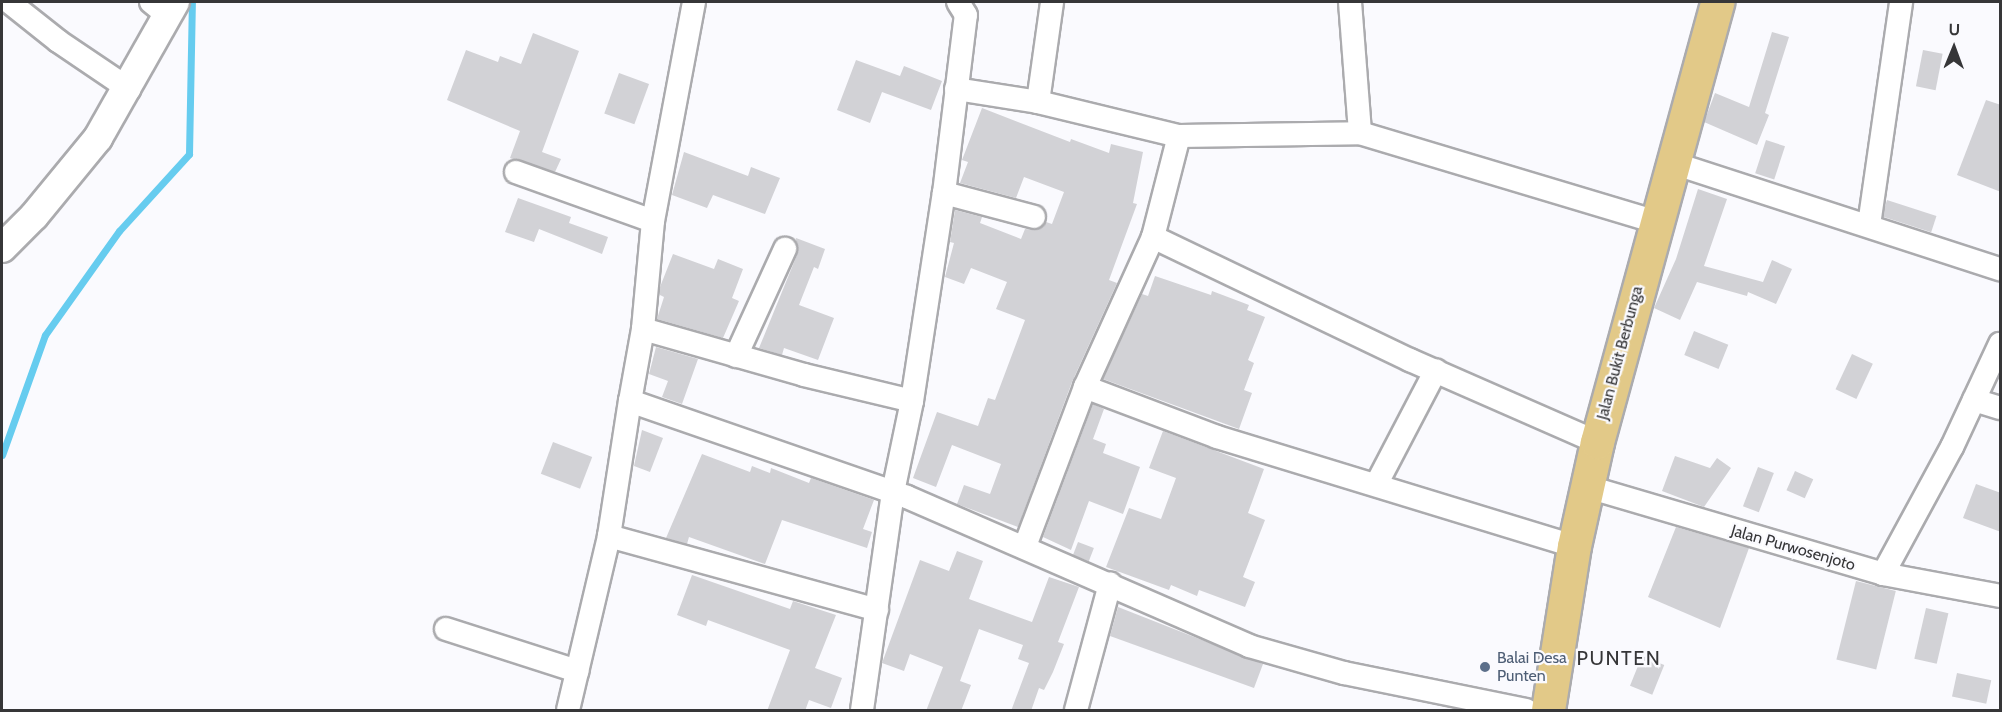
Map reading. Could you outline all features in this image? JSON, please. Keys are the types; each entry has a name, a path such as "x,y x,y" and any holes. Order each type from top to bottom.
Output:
{"main road":[{"name":"Jalan Bukit Berbunga","path":"1548,711 1574,546 1597,442 1654,221 1673,163 1717,2"}],"street":[{"path":"9,2 58,41 129,89"},
{"path":"862,711 893,492 912,400 944,193 966,15 958,2"},
{"path":"1038,102 1052,2"},
{"path":"1350,2 1359,133"},
{"path":"1869,225 1901,2"},
{"path":"568,711 609,536 643,329 653,221 690,3"},
{"path":"2,248 60,186 98,138 129,89 164,6"},
{"path":"956,89 1038,102 1179,135 1359,133 1654,221"},
{"path":"1025,546 1085,387 1153,237 1179,135"},
{"path":"1673,163 2001,269"},
{"path":"516,172 653,221"},
{"path":"944,193 1034,217"},
{"path":"1153,237 1436,370 1597,442"},
{"path":"735,356 785,249"},
{"path":"643,329 735,356 912,400"},
{"path":"1883,574 2001,344"},
{"path":"1377,483 1436,370"},
{"path":"1085,387 1217,437 1377,483 1574,546"},
{"path":"1974,400 2001,408"},
{"path":"630,401 893,492 1025,546 1249,646 1344,673 1526,711"},
{"name":"Jalan Purwosenjoto","path":"1588,487 1883,574 2001,596"},
{"path":"609,536 877,610"},
{"path":"1076,711 1110,584"},
{"path":"446,629 577,672"}],"building":[{"path":"1772,32 1789,37 1765,113 1769,115 1757,145 1704,122 1715,93 1749,107"},
{"path":"533,33 579,51 542,152 561,159 555,172 510,158 520,131 447,100 466,50 498,62 500,56 521,64"},
{"path":"1923,50 1943,54 1936,90 1916,86"},
{"path":"856,60 900,76 904,66 942,81 931,110 882,92 870,123 837,110"},
{"path":"619,73 649,84 634,124 604,113"},
{"path":"1986,100 2001,105 2001,192 1957,175"},
{"path":"982,108 1070,142 1071,139 1109,153 1111,144 1143,152 1133,203 1137,204 1109,280 1117,283 1072,382 1018,527 957,504 964,485 990,494 1001,464 952,445 936,487 913,478 937,412 978,426 988,398 995,400 1025,320 996,309 1007,282 971,268 964,284 945,277 954,243 950,242 955,210 982,217 980,223 1021,239 1025,229 1037,230 1046,222 1052,224 1064,192 1024,177 1016,198 960,183 968,162 962,160"},
{"path":"1766,140 1785,146 1774,179 1755,173"},
{"path":"684,152 748,176 751,167 780,178 765,214 713,195 707,208 672,195"},
{"path":"1698,189 1727,199 1704,266 1763,282 1772,260 1792,269 1776,304 1748,292 1747,296 1697,282 1680,320 1654,308 1676,259"},
{"path":"518,198 571,217 569,223 608,237 602,254 539,229 534,242 505,232"},
{"path":"1887,200 1936,216 1931,232 1882,216"},
{"path":"796,238 825,249 818,269 814,267 799,305 834,318 818,360 784,348 782,355 759,348 797,255"},
{"path":"673,254 714,269 718,259 743,269 732,298 739,301 723,338 657,319 664,297 660,295 660,287"},
{"path":"1155,276 1211,295 1212,291 1249,305 1247,310 1265,317 1248,360 1254,363 1244,390 1252,393 1239,429 1103,379 1142,294 1148,296"},
{"path":"1694,331 1728,345 1719,369 1684,355"},
{"path":"656,347 698,359 682,404 662,397 668,381 649,374"},
{"path":"1852,354 1873,364 1856,399 1836,389"},
{"path":"1093,404 1104,409 1093,439 1106,444 1103,453 1140,467 1123,514 1089,501 1071,550 1043,537"},
{"path":"642,430 663,438 650,472 634,466"},
{"path":"1163,431 1264,469 1248,513 1265,520 1243,577 1255,582 1245,607 1199,590 1197,596 1171,585 1169,590 1106,567 1129,508 1161,519 1176,478 1149,468"},
{"path":"553,442 592,457 580,489 541,474"},
{"path":"702,454 750,472 752,466 770,473 771,468 809,483 811,478 874,500 863,529 872,532 867,548 782,520 765,564 689,537 687,544 666,538"},
{"path":"1675,456 1710,468 1717,458 1731,468 1704,507 1662,491"},
{"path":"1758,467 1774,473 1759,512 1743,506"},
{"path":"1795,471 1813,479 1805,498 1786,490"},
{"path":"1976,484 2001,493 2001,532 1963,518"},
{"path":"1676,527 1749,548 1720,628 1648,597"},
{"path":"1078,542 1094,548 1089,561 1073,555"},
{"path":"957,551 983,561 969,599 1032,622 1049,577 1079,587 1058,642 1064,644 1044,690 1039,688 1031,711 1011,711 1029,663 1018,659 1023,645 979,629 960,681 971,685 961,711 926,711 943,667 910,654 904,671 882,663 920,560 949,571"},
{"path":"692,575 790,609 793,601 836,615 815,668 842,678 831,708 809,700 805,711 767,711 790,650 708,620 706,626 677,615"},
{"path":"1856,581 1896,591 1876,670 1836,660"},
{"path":"1118,607 1263,664 1254,688 1110,636"},
{"path":"1926,608 1948,613 1937,664 1914,659"},
{"path":"1642,656 1664,665 1652,695 1630,686"},
{"path":"1957,673 1991,680 1986,704 1952,696"}],"waterway":[{"path":"2,455 45,335 119,231 189,154 192,2"}],"place":[{"name":"Balai Desa Punten","path":"1485,667"}],"district":[{"name":"PUNTEN","path":"1619,658"}]}
